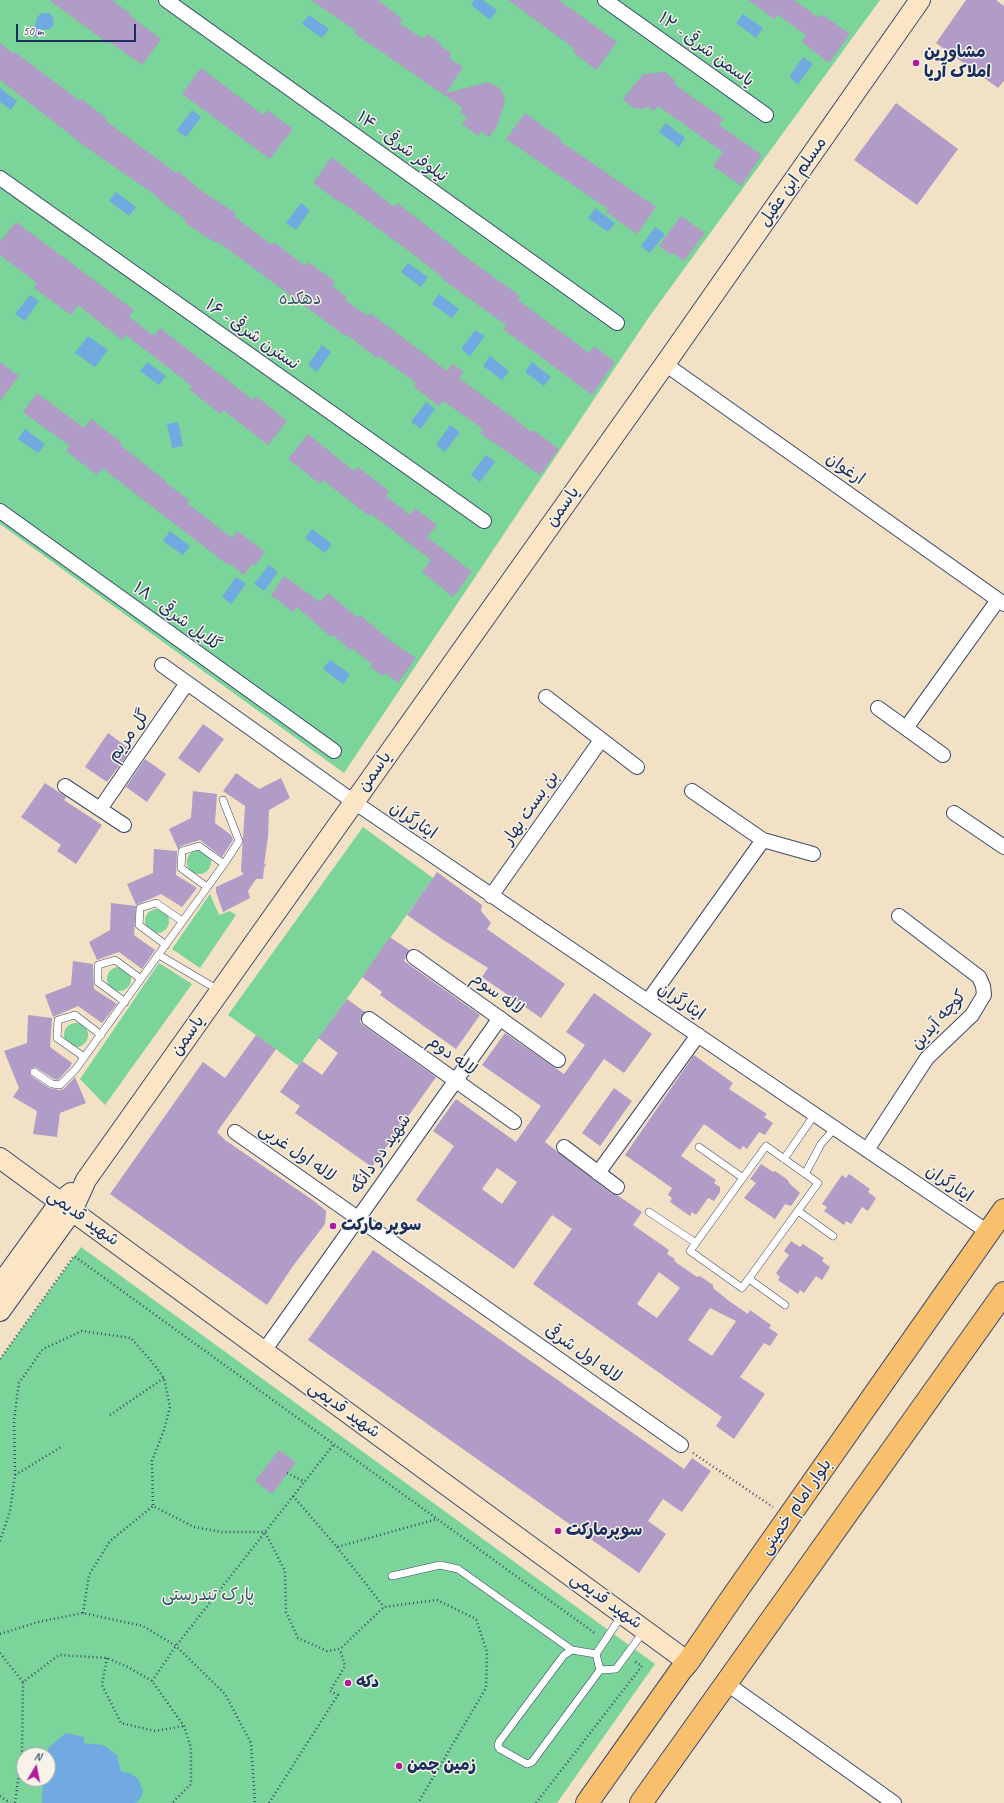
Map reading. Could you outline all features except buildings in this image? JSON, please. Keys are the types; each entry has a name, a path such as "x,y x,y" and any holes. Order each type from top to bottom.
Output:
{"main road":[{"name":"بلوار امام خمینی","path":"587,1803 688,1662 1004,1210"},
{"path":"641,1803 1004,1293"}],"street":[{"name":"نیلوفر شرقی - ۱۴","path":"166,0 617,323"},
{"name":"یاسمن شرقی - ۱۲","path":"605,0 766,115"},
{"name":"مسلم ابن عقیل","path":"665,364 920,0"},
{"name":"نسترن شرقی - ۱۶","path":"0,178 484,521"},
{"name":"ارغوان","path":"665,364 1001,602"},
{"name":"یاسمن","path":"0,1284 86,1180 665,364"},
{"name":"گلایل شرقی - ۱۸","path":"0,511 334,752"},
{"path":"906,728 1001,602"},
{"name":"ایثارگران","path":"162,665 354,802 988,1232"},
{"name":"گل مریم","path":"100,809 187,683"},
{"path":"546,697 637,767"},
{"path":"878,708 943,755"},
{"name":"بن بست بهار","path":"492,896 601,740"},
{"path":"65,786 124,825"},
{"path":"692,791 763,840 813,854"},
{"path":"954,813 1004,847"},
{"path":"648,1001 763,840"},
{"name":"کوچه آیدین","path":"867,1150 927,1058 972,1015 984,995 983,986 979,977 899,916"},
{"name":"لاله سوم","path":"414,957 558,1060"},
{"name":"شهید دو دانگه","path":"264,1351 500,1018"},
{"name":"لاله دوم","path":"369,1019 514,1122"},
{"path":"598,1173 698,1035"},
{"name":"لاله اول غربی","path":"235,1132 358,1218"},
{"path":"564,1147 617,1187"},
{"name":"شهید قدیمی","path":"0,1158 688,1662"},
{"name":"یاسمن","path":"0,1311 66,1206"},
{"name":"لاله اول شرقی","path":"358,1218 681,1445"},
{"path":"726,1683 894,1803"}],"lane":[{"path":"34,1072 52,1084 60,1085 75,1070 224,864 238,841 223,800"},
{"path":"207,887 181,868 182,851 199,846 224,864"},
{"path":"166,945 139,925 140,908 156,903 182,921"},
{"path":"159,955 220,991"},
{"path":"125,1002 98,982 98,965 115,960 141,979"},
{"path":"84,1057 57,1038 58,1020 75,1015 101,1035"},
{"path":"784,1158 815,1114"},
{"path":"805,1174 821,1144 835,1128"},
{"path":"766,1146 805,1174 818,1183 742,1288 690,1251 766,1146"},
{"path":"699,1147 743,1178"},
{"path":"798,1211 833,1236"},
{"path":"649,1212 696,1243"},
{"path":"749,1279 785,1305"},
{"path":"392,1576 440,1565 458,1569 572,1650 596,1654"},
{"path":"596,1654 623,1614"},
{"path":"572,1650 564,1655 499,1742 498,1746 500,1749 530,1764 600,1670 616,1669 645,1630"},
{"path":"596,1654 600,1670"}],"path":[{"path":"0,1359 74,1256 606,1641"},
{"path":"0,1541 10,1511 15,1475 14,1420 19,1383 44,1349 82,1331 131,1338 164,1378 170,1407 164,1430 152,1461 153,1506"},
{"path":"110,1415 164,1378"},
{"path":"152,1681 176,1646 334,1444"},
{"path":"681,1445 788,1518"},
{"path":"15,1475 61,1447"},
{"path":"287,1473 305,1482"},
{"path":"293,1496 337,1547 384,1607"},
{"path":"153,1506 194,1527 222,1532 265,1532"},
{"path":"82,1613 89,1575 110,1541 153,1506"},
{"path":"337,1547 437,1519"},
{"path":"265,1532 285,1570 286,1612 298,1638 328,1650 340,1649 384,1607 437,1600 476,1619 487,1652 486,1688 418,1803"},
{"path":"0,1634 38,1622 82,1613 143,1626 176,1646 225,1694 251,1743 255,1803"},
{"path":"269,1803 338,1695 330,1691 345,1666 340,1649"},
{"path":"0,1653 23,1682 22,1751 15,1803"},
{"path":"23,1682 59,1655 107,1658 128,1667 152,1681 184,1726 191,1748 191,1784 172,1803"},
{"path":"536,1803 642,1666 627,1656"},
{"path":"107,1658 102,1686 121,1723 155,1731 184,1726"},
{"path":"0,1796 10,1803"}],"green space":[{"name":"دهکده","path":"0,0 880,0 649,317 344,773 0,524"},
{"path":"363,827 433,878 299,1066 228,1015"},
{"path":"199,850 208,853 211,862 208,871 199,874 190,871 187,862 190,853"},
{"path":"210,894 219,915 230,911 236,915 200,968 172,949"},
{"path":"157,909 162,910 168,916 168,926 162,932 157,933 152,932 146,926 145,921 146,916 152,910"},
{"path":"159,963 192,984 105,1105 80,1079"},
{"path":"119,967 128,970 131,979 128,988 119,991 110,988 107,979 110,970"},
{"path":"76,1023 81,1024 87,1030 87,1040 81,1046 76,1047 71,1046 65,1040 64,1035 65,1030 71,1024"},
{"name":"پارک تندرستی","path":"81,1247 655,1664 557,1803 0,1803 0,1359"}],"water":[{"path":"474,0 483,0 497,10 490,20 471,5"},
{"path":"42,13 49,13 53,17 54,25 49,29 41,30 41,35 37,38 33,35 32,31 38,16"},
{"path":"743,14 763,28 756,38 736,23"},
{"path":"309,15 329,29 322,38 302,24"},
{"path":"803,57 813,64 798,84 789,77"},
{"path":"0,88 17,101 11,110 0,102"},
{"path":"192,110 201,117 186,137 177,130"},
{"path":"666,123 685,138 679,147 659,132"},
{"path":"116,192 136,207 129,216 109,201"},
{"path":"301,203 310,210 296,230 286,223"},
{"path":"595,208 615,223 608,232 588,218"},
{"path":"655,227 665,234 650,253 641,246"},
{"path":"408,263 428,277 421,287 401,272"},
{"path":"439,294 459,309 452,318 432,304"},
{"path":"30,295 39,301 25,321 15,314"},
{"path":"475,330 485,336 470,356 461,349"},
{"path":"88,336 108,350 95,367 75,353"},
{"path":"322,345 331,352 317,372 308,365"},
{"path":"490,356 509,371 502,380 483,366"},
{"path":"147,362 166,376 159,385 140,371"},
{"path":"532,362 551,377 544,386 525,372"},
{"path":"426,402 435,409 421,429 411,422"},
{"path":"178,422 183,446 172,448 167,424"},
{"path":"450,425 460,432 445,452 436,445"},
{"path":"25,429 45,444 38,453 18,439"},
{"path":"486,455 495,462 480,482 471,475"},
{"path":"312,529 332,544 325,553 305,538"},
{"path":"170,531 190,546 183,555 163,541"},
{"path":"269,565 278,572 264,591 254,584"},
{"path":"236,577 246,584 231,604 222,597"},
{"path":"330,660 350,674 343,684 323,669"},
{"path":"66,1733 84,1737 84,1743 103,1745 117,1755 121,1772 130,1773 138,1779 143,1791 141,1798 135,1803 42,1803 43,1787 56,1787 56,1747 49,1747"}],"place":[{"name":"مشاورین املاک آریا","path":"916,63"},
{"name":"سوپر مارکت","path":"333,1226"},
{"name":"سوپرمارکت","path":"558,1531"},
{"name":"دکه","path":"348,1683"},
{"name":"زمین چمن","path":"399,1766"}]}
